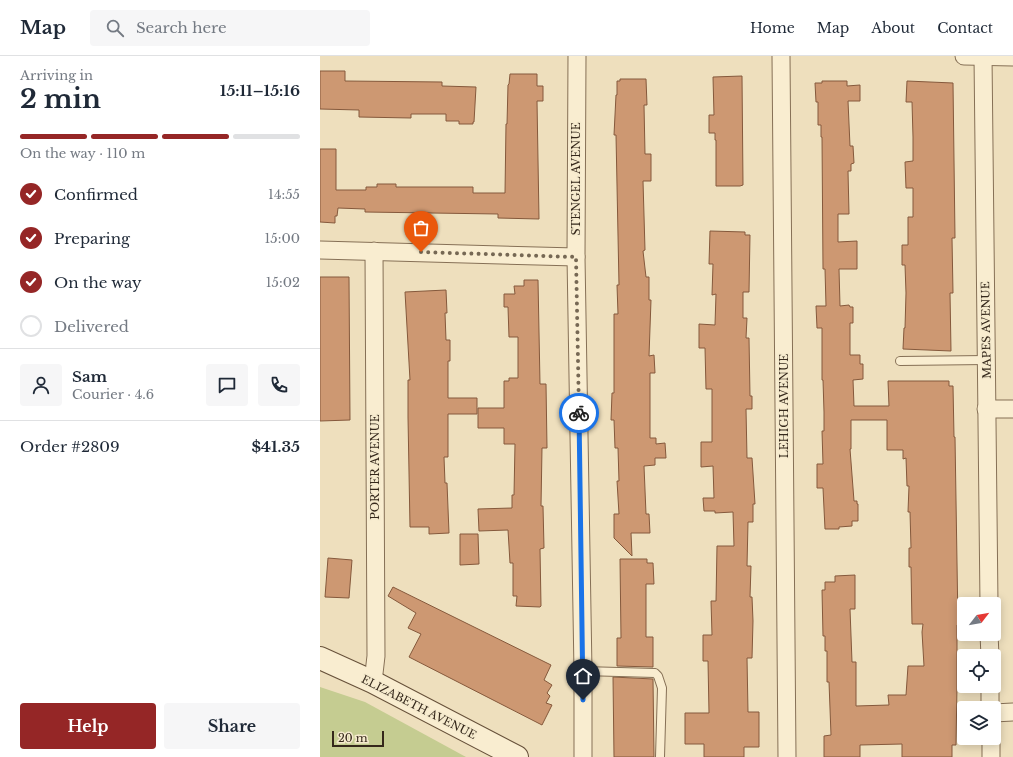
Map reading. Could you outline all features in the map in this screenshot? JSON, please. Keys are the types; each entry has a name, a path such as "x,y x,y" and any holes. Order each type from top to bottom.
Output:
{"main road":[{"name":"ELIZABETH AVENUE","path":"320,658 373,682 517,757"}],"street":[{"name":"STENGEL AVENUE","path":"577,56 576,257 583,671 583,757"},
{"name":"LEHIGH AVENUE","path":"781,56 787,757"},
{"path":"964,56 1013,57"},
{"name":"MAPES AVENUE","path":"983,56 989,597"},
{"path":"320,250 576,257"},
{"name":"PORTER AVENUE","path":"373,682 376,656 374,251"},
{"path":"986,409 1013,409"},
{"path":"1001,713 1013,712"},
{"path":"991,745 991,757"}],"lane":[{"path":"900,361 986,360"},
{"path":"583,671 655,673 658,676 662,688 660,757"}],"green space":[{"path":"320,687 365,702 466,757 320,757"}],"building":[{"path":"320,71 345,71 345,81 442,82 442,86 476,87 474,122 473,124 459,124 459,121 446,121 446,114 411,114 411,118 359,117 359,110 320,109"},
{"path":"510,74 537,74 537,86 543,86 543,101 537,101 539,219 498,218 498,214 365,212 365,209 338,208 337,216 335,216 335,223 320,222 320,149 336,149 336,190 366,190 366,187 377,187 377,184 396,184 396,187 473,187 473,193 505,193 506,124"},
{"path":"742,76 743,185 716,186 716,140 715,133 709,133 709,115 714,115 713,77"},
{"path":"620,79 646,79 647,105 644,105 645,154 651,154 651,181 643,181 645,250 643,251 646,277 649,277 649,300 651,300 649,356 654,355 655,373 650,373 650,438 656,438 656,444 665,443 666,458 655,458 655,465 644,466 646,514 649,514 650,533 631,533 632,556 614,538 614,514 619,514 617,481 619,481 618,448 615,448 614,420 611,420 612,393 614,393 614,314 618,314 617,285 619,285 616,135 614,135 617,81 620,81"},
{"path":"822,81 847,81 847,86 860,85 860,101 848,101 850,146 853,146 854,163 851,164 851,171 848,171 849,214 838,214 838,242 857,241 857,269 839,269 840,306 849,305 850,307 853,307 853,323 850,323 850,355 860,355 860,364 863,364 863,379 853,380 854,406 889,406 888,381 949,381 949,386 953,386 958,597 956,745 952,745 952,757 902,757 902,744 860,745 860,757 824,757 824,736 831,735 829,682 827,682 827,651 825,651 825,636 823,636 822,590 825,590 825,582 835,582 835,576 855,575 855,609 850,609 852,662 856,662 856,706 889,705 888,695 906,695 908,666 924,666 923,624 912,624 911,567 909,567 909,548 911,548 910,512 908,512 909,486 907,486 906,458 903,459 903,450 887,450 887,420 851,420 850,449 854,501 857,501 858,504 858,521 852,521 852,526 839,527 839,529 825,529 823,488 817,488 817,464 823,464 822,431 824,431 824,412 822,380 822,328 817,328 816,306 826,306 825,269 823,269 822,137 821,125 818,125 818,102 816,102 815,83 822,83"},
{"path":"907,81 953,83 955,238 952,238 953,293 950,293 951,351 903,349 906,293 905,265 902,265 902,245 908,245 908,217 913,217 913,188 906,188 905,162 913,161 912,102 906,102"},
{"path":"710,231 745,232 745,235 750,235 749,292 743,292 743,318 747,318 746,338 749,338 750,396 752,396 752,409 746,409 747,458 752,458 755,504 753,504 753,522 748,522 747,566 751,566 750,597 752,597 753,621 752,658 747,658 748,712 759,712 759,747 744,747 744,757 704,757 704,744 685,744 685,713 709,713 708,661 703,661 703,635 712,635 711,601 716,601 717,546 734,546 733,512 715,513 715,511 704,511 703,498 714,498 713,466 701,467 701,442 712,442 712,389 706,389 705,348 699,348 699,324 715,325 716,294 712,295 713,264 709,264"},
{"path":"320,277 349,277 350,420 320,421"},
{"path":"524,280 538,280 540,384 546,384 547,448 542,448 541,506 543,506 544,548 540,549 540,607 516,606 517,596 513,596 513,563 510,563 508,530 479,531 478,509 512,508 512,495 514,495 515,444 504,444 504,428 478,428 478,408 504,408 504,381 509,381 509,378 518,378 518,337 509,337 508,307 504,307 504,294 515,294 514,286 524,286"},
{"path":"446,290 446,340 450,340 450,361 448,361 448,398 477,398 477,414 448,414 448,457 444,457 445,483 447,483 449,533 429,534 429,527 410,527 408,380 410,380 405,292"},
{"path":"460,534 478,534 479,564 460,565"},
{"path":"328,558 352,560 349,598 325,597"},
{"path":"620,559 647,559 647,563 653,563 654,584 646,584 646,637 653,637 653,667 617,666 617,638 621,638"},
{"path":"393,587 551,665 544,680 552,685 547,693 550,696 546,703 552,705 542,725 409,657 421,634 408,628 416,613 388,596"},
{"path":"613,677 653,679 654,757 614,757"}],"way so far":[{"path":"421,252 576,257 579,413"}],"route":[{"path":"579,413 583,700"}]}
